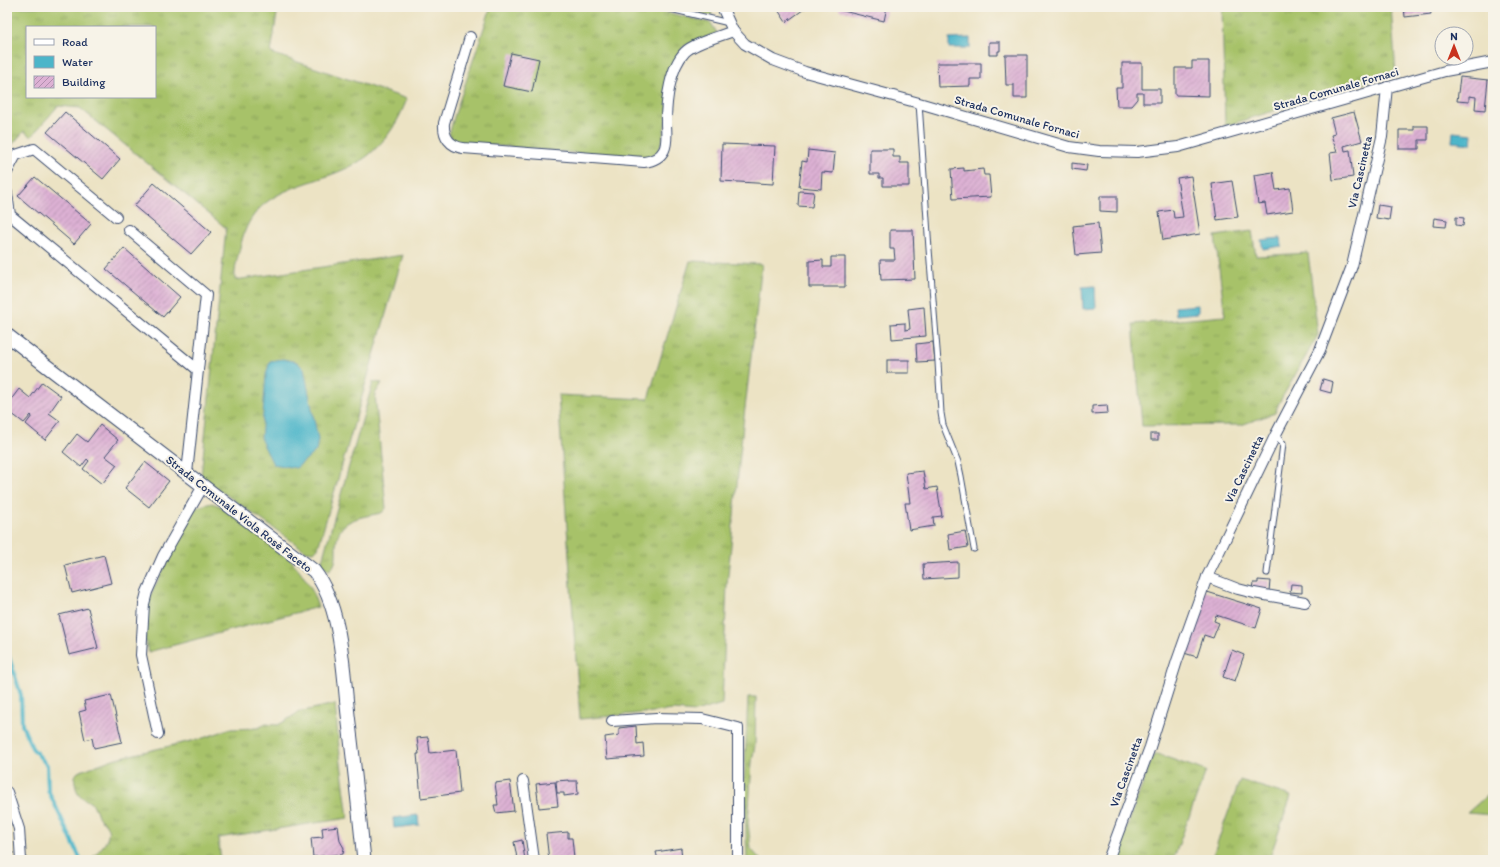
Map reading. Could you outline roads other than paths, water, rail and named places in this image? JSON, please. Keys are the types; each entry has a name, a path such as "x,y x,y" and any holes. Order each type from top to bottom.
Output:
{"street":[{"name":"Strada Comunale Fornaci","path":"722,7 731,27 746,44 773,60 805,72 919,103 1068,147 1099,151 1137,152 1178,147 1446,71 1493,62"},
{"path":"470,37 444,123 444,134 449,142 463,148 644,162 656,159 664,151 669,91 679,59 685,52 693,47 731,27"},
{"name":"Via Cascinetta","path":"1108,860 1150,746 1177,660 1207,578 1276,434 1320,350 1352,266 1382,136 1387,87"},
{"path":"7,172 16,155 34,149 116,217"},
{"path":"7,193 10,215 198,370"},
{"path":"129,230 206,295 187,473"},
{"name":"Strada Comunale Viola Rosè Faceto","path":"7,334 314,571 322,582 328,596 338,633 364,860"},
{"path":"158,734 141,654 144,604 147,592 163,556 203,486"},
{"path":"1207,578 1254,593 1305,602"},
{"path":"612,721 656,718 702,719 738,728 738,860"},
{"path":"523,781 534,860"},
{"path":"7,792 19,829 22,860"}],"lane":[{"path":"662,7 731,27"},
{"path":"919,103 941,413 943,425 962,476 974,549"},
{"path":"1267,573 1283,444 1276,434"}],"water":[{"path":"970,38 970,48 949,48 949,39"},
{"path":"1453,132 1472,134 1471,144 1452,142"},
{"path":"1281,238 1282,246 1263,249 1261,240"},
{"path":"1095,286 1096,308 1083,309 1082,287"},
{"path":"1198,305 1198,313 1176,315 1175,307"},
{"path":"283,359 297,362 304,369 318,439 316,451 296,468 273,464 261,440 266,375 270,361"},
{"path":"418,815 419,825 394,828 393,818"}],"waterway":[{"path":"7,651 21,695 22,725 32,748 47,765 48,790 80,858 79,860"}]}
